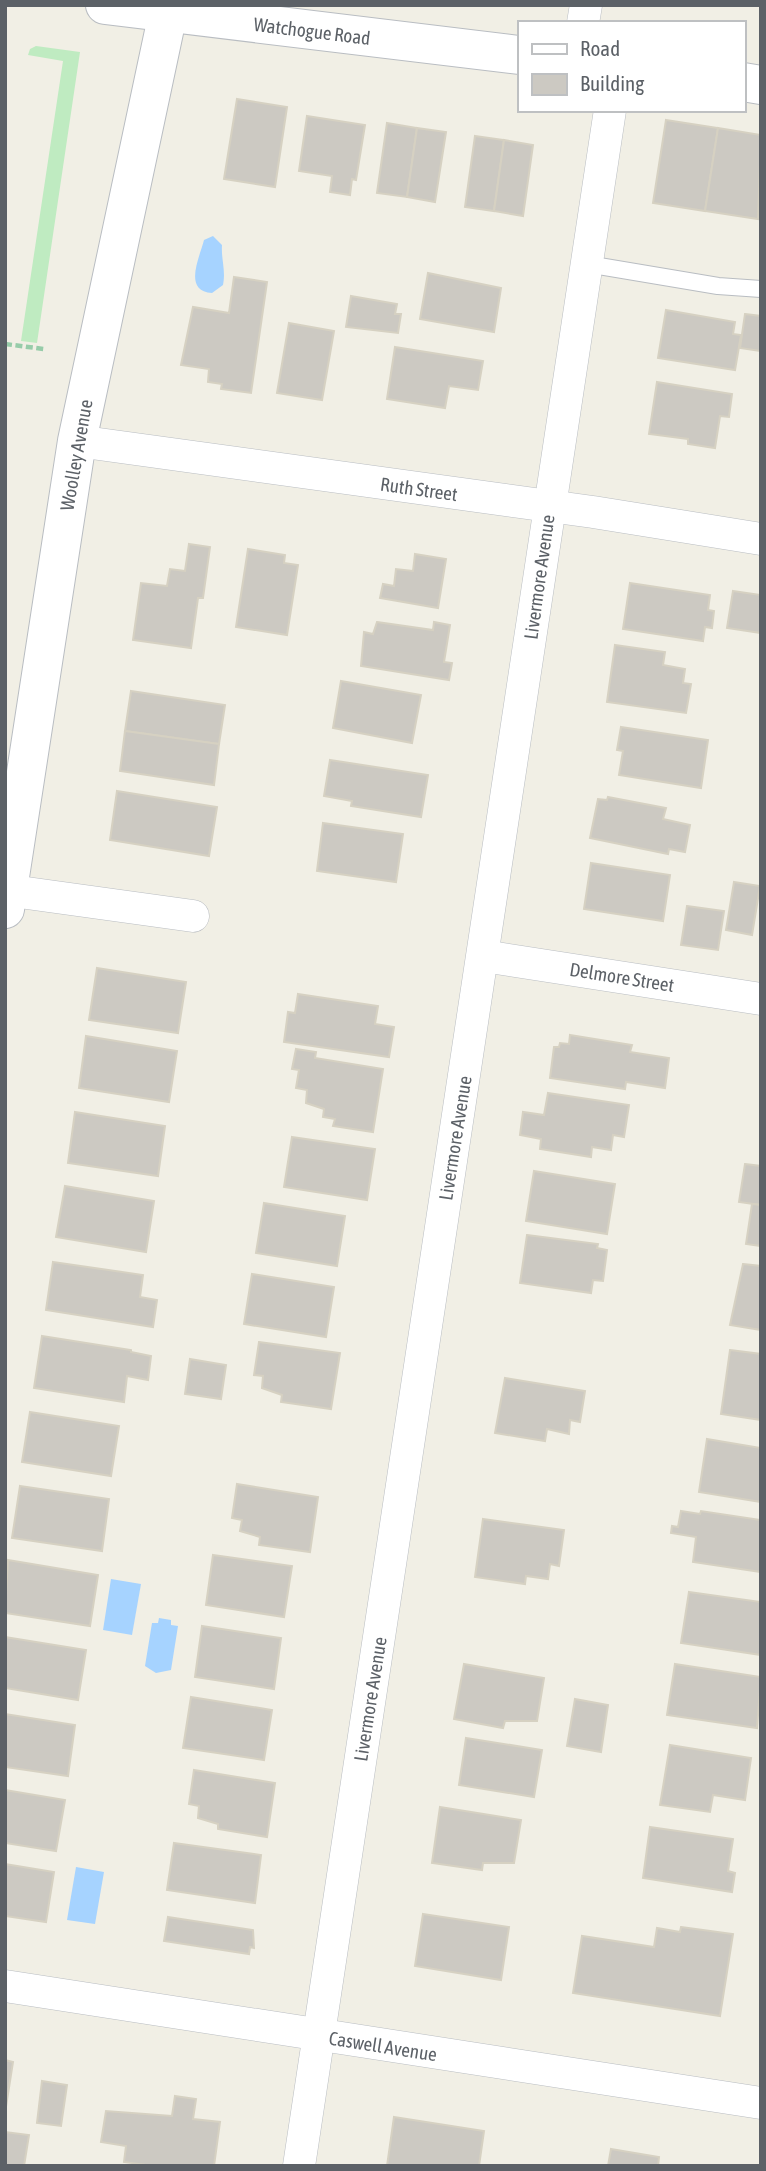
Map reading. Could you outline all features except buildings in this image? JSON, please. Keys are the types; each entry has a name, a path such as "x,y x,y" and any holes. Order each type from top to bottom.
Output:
{"street":[{"name":"Watchogue Road","path":"105,5 168,9 518,55"},
{"name":"Woolley Avenue","path":"6,896 77,441 168,9"},
{"name":"Livermore Avenue","path":"299,2166 610,112"},
{"name":"Ruth Street","path":"77,441 761,539"},
{"path":"6,896 193,916"},
{"name":"Delmore Street","path":"483,956 761,999"},
{"name":"Caswell Avenue","path":"5,1986 761,2103"}],"lane":[{"path":"587,264 718,286 761,289"}],"path":[{"path":"5,344 44,349"}],"green space":[{"path":"36,46 80,52 37,343 21,341 63,61 28,55 30,49"}],"water":[{"path":"213,236 222,245 224,275 223,285 212,293 198,287 195,273 204,240"},
{"path":"111,1579 141,1584 132,1635 103,1630"},
{"path":"159,1618 171,1620 171,1625 178,1626 171,1670 156,1673 145,1666 152,1623 158,1623"},
{"path":"76,1867 104,1872 95,1924 67,1920"}]}
